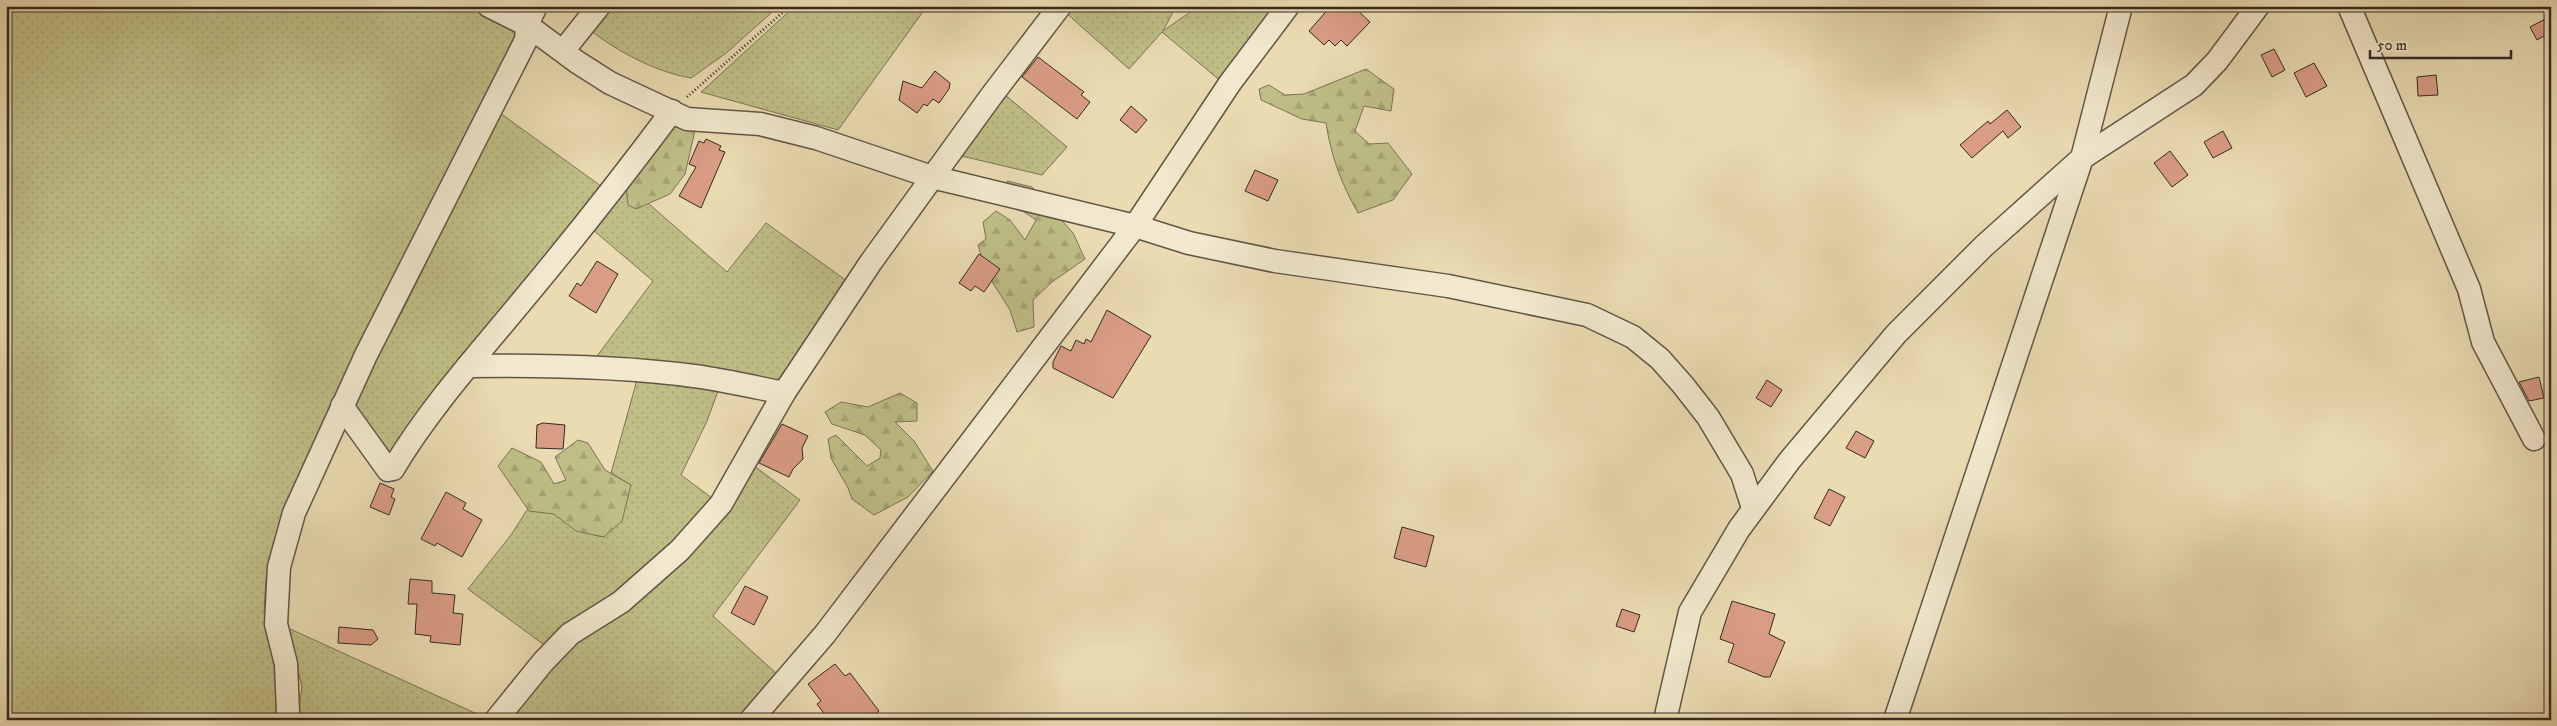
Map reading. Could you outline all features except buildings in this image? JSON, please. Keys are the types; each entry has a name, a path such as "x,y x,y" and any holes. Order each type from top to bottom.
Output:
{"street":[{"path":"489,6 532,15 563,52 610,83 687,119 760,124 806,136 932,176 1135,226 1189,243 1275,262 1448,286 1587,315 1633,337 1660,359 1683,385 1708,417 1742,474 1753,508"},
{"path":"563,52 599,6"},
{"path":"496,720 543,662 570,634 621,602 680,550 721,504 784,393 871,262 912,208 932,176 1060,6"},
{"path":"751,720 825,634 1135,226 1230,84 1288,6"},
{"path":"1895,720 2082,158 2121,6"},
{"path":"1665,720 1690,612 1716,564 1753,508 1790,460 1896,334 1984,246 2082,158 2194,85 2217,62 2258,6"},
{"path":"2348,6 2469,289 2484,342 2534,439"},
{"path":"286,720 288,712 286,664 276,624 279,567 294,513 366,355 526,40 532,15"},
{"path":"342,406 379,459 388,470 393,469 406,448 468,366 598,209 672,111"},
{"path":"468,366 568,366 628,370 694,376 784,393"}],"path":[{"path":"672,111 790,6"}],"green space":[{"path":"6,6 522,6 524,9 522,31 280,524 266,578 264,612 273,654 278,699 278,720 6,720"},
{"path":"610,6 779,6 725,54 691,78 664,71 638,60 590,30"},
{"path":"795,6 927,6 838,130 701,92"},
{"path":"1067,6 1176,6 1163,31 1199,6 1279,6 1223,83 1162,32 1129,69 1064,11"},
{"path":"1366,69 1394,89 1391,111 1364,106 1355,131 1369,144 1388,143 1412,174 1393,200 1358,213 1337,169 1326,123 1302,119 1261,100 1259,89 1269,85 1285,95 1304,94"},
{"path":"1003,93 1067,147 1042,175 953,154"},
{"path":"500,113 605,189 391,459 351,404 404,308"},
{"path":"677,117 696,126 685,174 670,194 636,209 628,205 626,184"},
{"path":"1007,181 1032,187 1073,233 1085,259 1052,282 1033,300 1034,327 1017,332 1010,310 986,272 978,245 986,239 983,222 996,211 1010,220 1025,240 1036,220 1015,206"},
{"path":"626,184 727,272 766,223 847,281 786,379 775,384 594,360 653,281 592,229"},
{"path":"637,380 718,391 707,421 681,475 712,498 683,533 649,568 547,647 468,589 511,535 534,499 594,535 604,537 631,485 611,473"},
{"path":"900,393 917,403 917,421 895,422 914,441 933,471 908,497 874,515 852,499 831,458 828,439 836,435 867,466 880,458 881,450 865,435 832,424 825,412 841,402 868,407"},
{"path":"578,440 588,443 605,470 631,485 622,521 604,537 576,531 554,514 529,511 498,466 512,448 541,462 554,484 566,480 555,457"},
{"path":"750,463 800,500 713,616 777,674 736,720 505,720 571,643 619,617 668,575"},
{"path":"288,628 475,713 486,720 297,720 302,687"}]}
